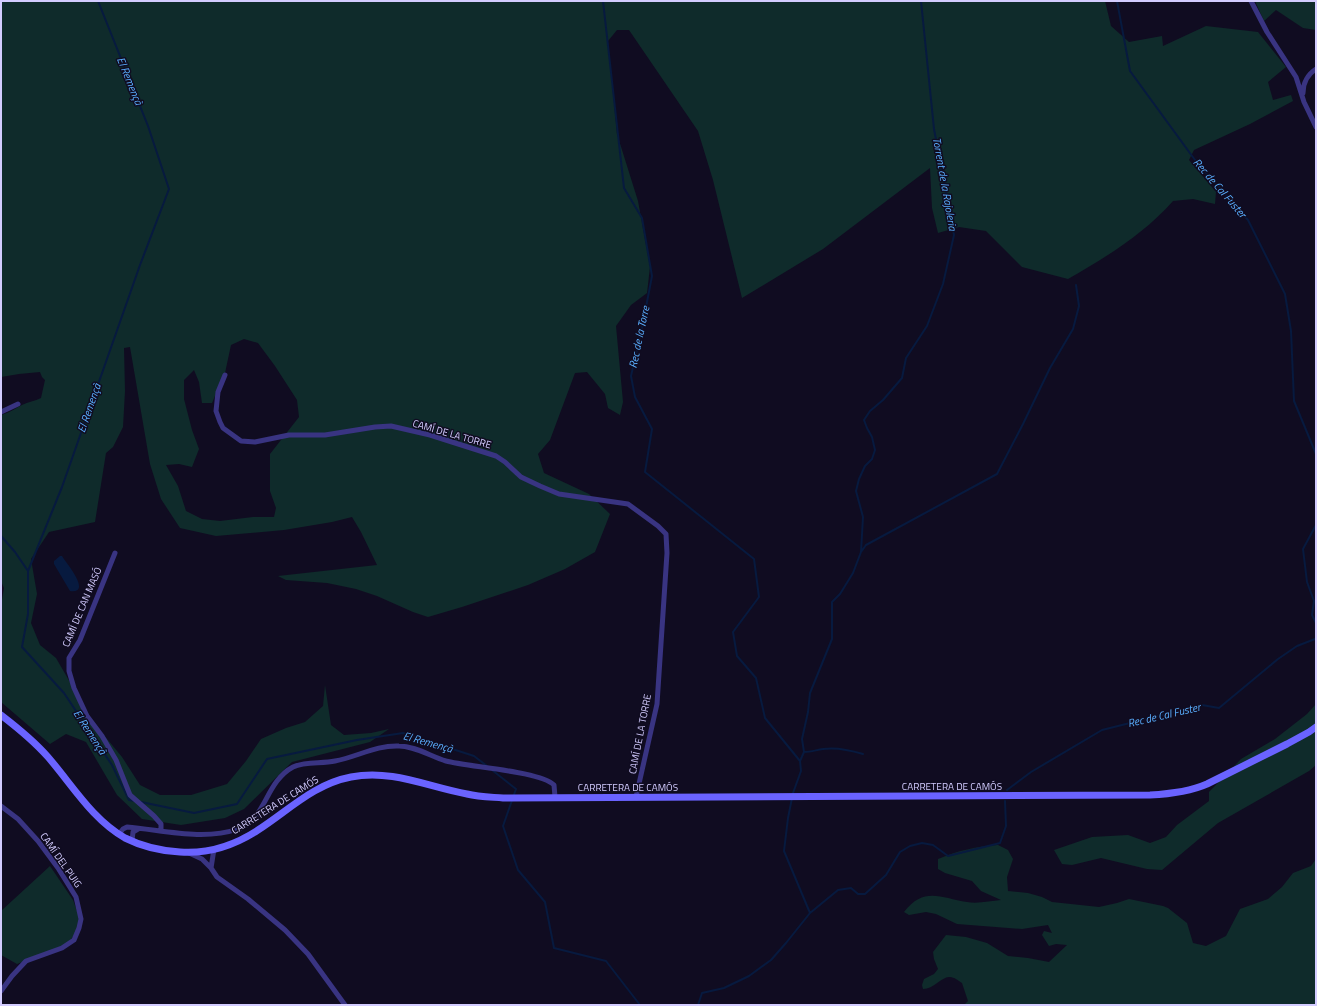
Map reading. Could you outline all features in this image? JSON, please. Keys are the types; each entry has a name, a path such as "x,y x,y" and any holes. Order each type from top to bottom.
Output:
{"street":[{"path":"1251,1 1266,32 1296,76 1316,127"},
{"path":"1302,94 1304,83 1312,71 1316,69"},
{"name":"CAMÍ DE LA TORRE","path":"225,375 218,392 216,411 223,428 242,441 255,442 289,436 325,435 391,426 430,435 496,456 521,477 559,494 628,504 658,526 666,534 667,553 657,704 636,797"},
{"path":"1,412 18,404"},
{"name":"CAMÍ DE CAN MASÓ","path":"115,554 80,640 70,658 69,671 74,688 87,716 102,736 116,760 130,794 154,816 160,824 161,831"},
{"name":"CARRETERA DE CAMÓS","path":"1,715 19,728 38,746 90,809 102,821 119,834 132,841 166,852 188,853 210,850 236,842 256,831 316,789 326,784 351,777 368,775 392,776 467,794 503,798 1150,795 1178,793 1196,789 1287,744 1316,727"},
{"path":"119,834 123,828 127,827 161,831 213,834 241,829 254,819 273,785 286,771 295,766 337,761 378,748 402,746 416,749 445,760 502,770 546,780 554,785 555,797"},
{"name":"CAMÍ DEL PUIG","path":"1,806 18,819 38,840 58,868 76,898 80,919 79,928 74,940 62,948 26,961 1,991"},
{"path":"132,841 133,832 139,828"},
{"path":"204,862 210,850"},
{"path":"210,850 211,868"},
{"path":"188,853 198,856 211,868 216,877 248,899 285,930 308,954 345,1005"}],"green space":[{"path":"1,1 1105,1 1111,26 1129,42 1162,36 1163,46 1206,26 1258,32 1286,67 1268,82 1273,100 1291,95 1293,101 1250,124 1194,150 1189,160 1216,192 1215,204 1193,199 1173,201 1137,235 1110,254 1068,279 1022,267 986,231 959,227 938,233 932,208 930,168 823,249 742,298 713,180 698,131 629,30 617,30 608,41 617,134 638,201 650,267 647,293 631,305 616,326 623,402 620,415 608,408 605,394 587,372 575,373 550,440 538,454 544,473 589,494 610,514 595,552 565,569 528,585 428,617 356,589 327,583 286,580 278,576 377,565 352,517 284,530 216,536 180,528 161,499 150,464 130,347 124,348 125,391 123,427 113,447 106,453 95,522 49,532 31,559 37,594 31,623 40,645 56,658 93,722 122,757 140,785 160,795 191,795 227,784 246,761 261,739 286,728 305,722 323,706 325,685 331,725 344,735 371,733 389,729 370,742 292,762 244,809 225,818 181,825 142,819 117,795 86,742 66,734 50,744 1,702 1,605 4,588 1,581 1,415 41,398 45,380 40,372 1,377","holes":["244,339 258,343 297,400 299,417 270,454 270,491 276,508 274,517 253,517 220,521 202,519 186,511 178,486 166,465 179,464 192,467 199,449 192,430 184,399 184,380 194,370 199,382 202,403 212,403 225,373 231,345"]},
{"path":"1255,1 1316,1 1316,30 1303,28 1276,10 1264,21"},
{"path":"1316,704 1316,765 1309,771 1218,823 1162,870 1147,869 1101,858 1072,865 1062,864 1054,850 1092,837 1128,835 1150,843 1166,837 1177,825 1209,801 1209,792 1241,759 1275,739 1307,714"},
{"path":"998,845 1008,850 1013,859 1007,877 1008,891 1028,893 1052,902 1099,907 1129,899 1163,906 1168,908 1187,923 1193,943 1206,946 1226,936 1240,909 1268,899 1282,887 1293,873 1311,866 1316,859 1316,1005 964,1005 968,1001 962,983 956,979 947,977 931,987 923,989 922,985 924,979 934,974 938,969 933,952 946,935 966,937 987,943 1008,956 1049,962 1067,945 1056,944 1049,946 1042,935 1044,931 1052,933 1048,925 1022,929 957,924 936,914 926,912 909,915 904,912 911,904 926,896 941,897 971,903 1001,900 981,891 972,881 945,873 938,869 938,859 967,849"},
{"path":"50,866 73,900 81,922 78,930 66,946 17,964 1,955 1,911"}],"water":[{"path":"62,556 79,583 79,588 76,591 70,591 54,564 54,561"}],"waterway":[{"name":"El Remençà","path":"98,1 148,126 169,189 140,265 62,487 28,571 28,614 22,647 64,693 112,765 129,800 135,801"},
{"name":"Rec de la Torre","path":"603,1 624,188 642,218 652,276 631,376 635,397 652,429 645,472 754,559 759,597 733,632 737,656 756,678 765,718 800,761"},
{"name":"Torrent de la Rajoleria","path":"810,913 784,851 793,793 801,771 800,761 804,752 802,739 808,712 810,693 832,639 832,602 840,594 853,573 861,552 863,517 856,491 859,479 865,466 872,459 875,450 872,437 864,420 870,411 883,400 902,378 906,358 927,326 943,284 954,235 934,129 921,1"},
{"name":"Rec de Cal Fuster","path":"1117,1 1130,71 1195,160 1248,220 1285,294 1291,331 1294,401 1316,454"},
{"path":"861,552 866,545 997,474 1050,368 1073,329 1079,306 1076,285"},
{"name":"Rec de Cal Fuster","path":"1316,525 1303,549 1307,582 1314,601 1312,615 1316,623"},
{"path":"1,536 15,552 28,571"},
{"name":"Rec de Cal Fuster","path":"1007,790 1031,772 1102,730 1202,705 1219,708 1278,659 1297,646 1316,638"},
{"name":"El Remençà","path":"141,802 194,813 237,804 267,759 357,740 403,733 474,756 487,766"},
{"path":"804,752 833,748 863,754"},
{"name":"El Remençà","path":"492,770 516,789 503,826 518,870 545,902 554,948 606,961 640,1005"},
{"name":"Rec de Cal Fuster","path":"698,1005 702,993 724,988 749,976 771,960 810,913 838,890 851,888 858,894 865,894 886,875 900,852 910,846 922,843 933,845 948,856 1000,843 1006,826 1005,801"}]}
